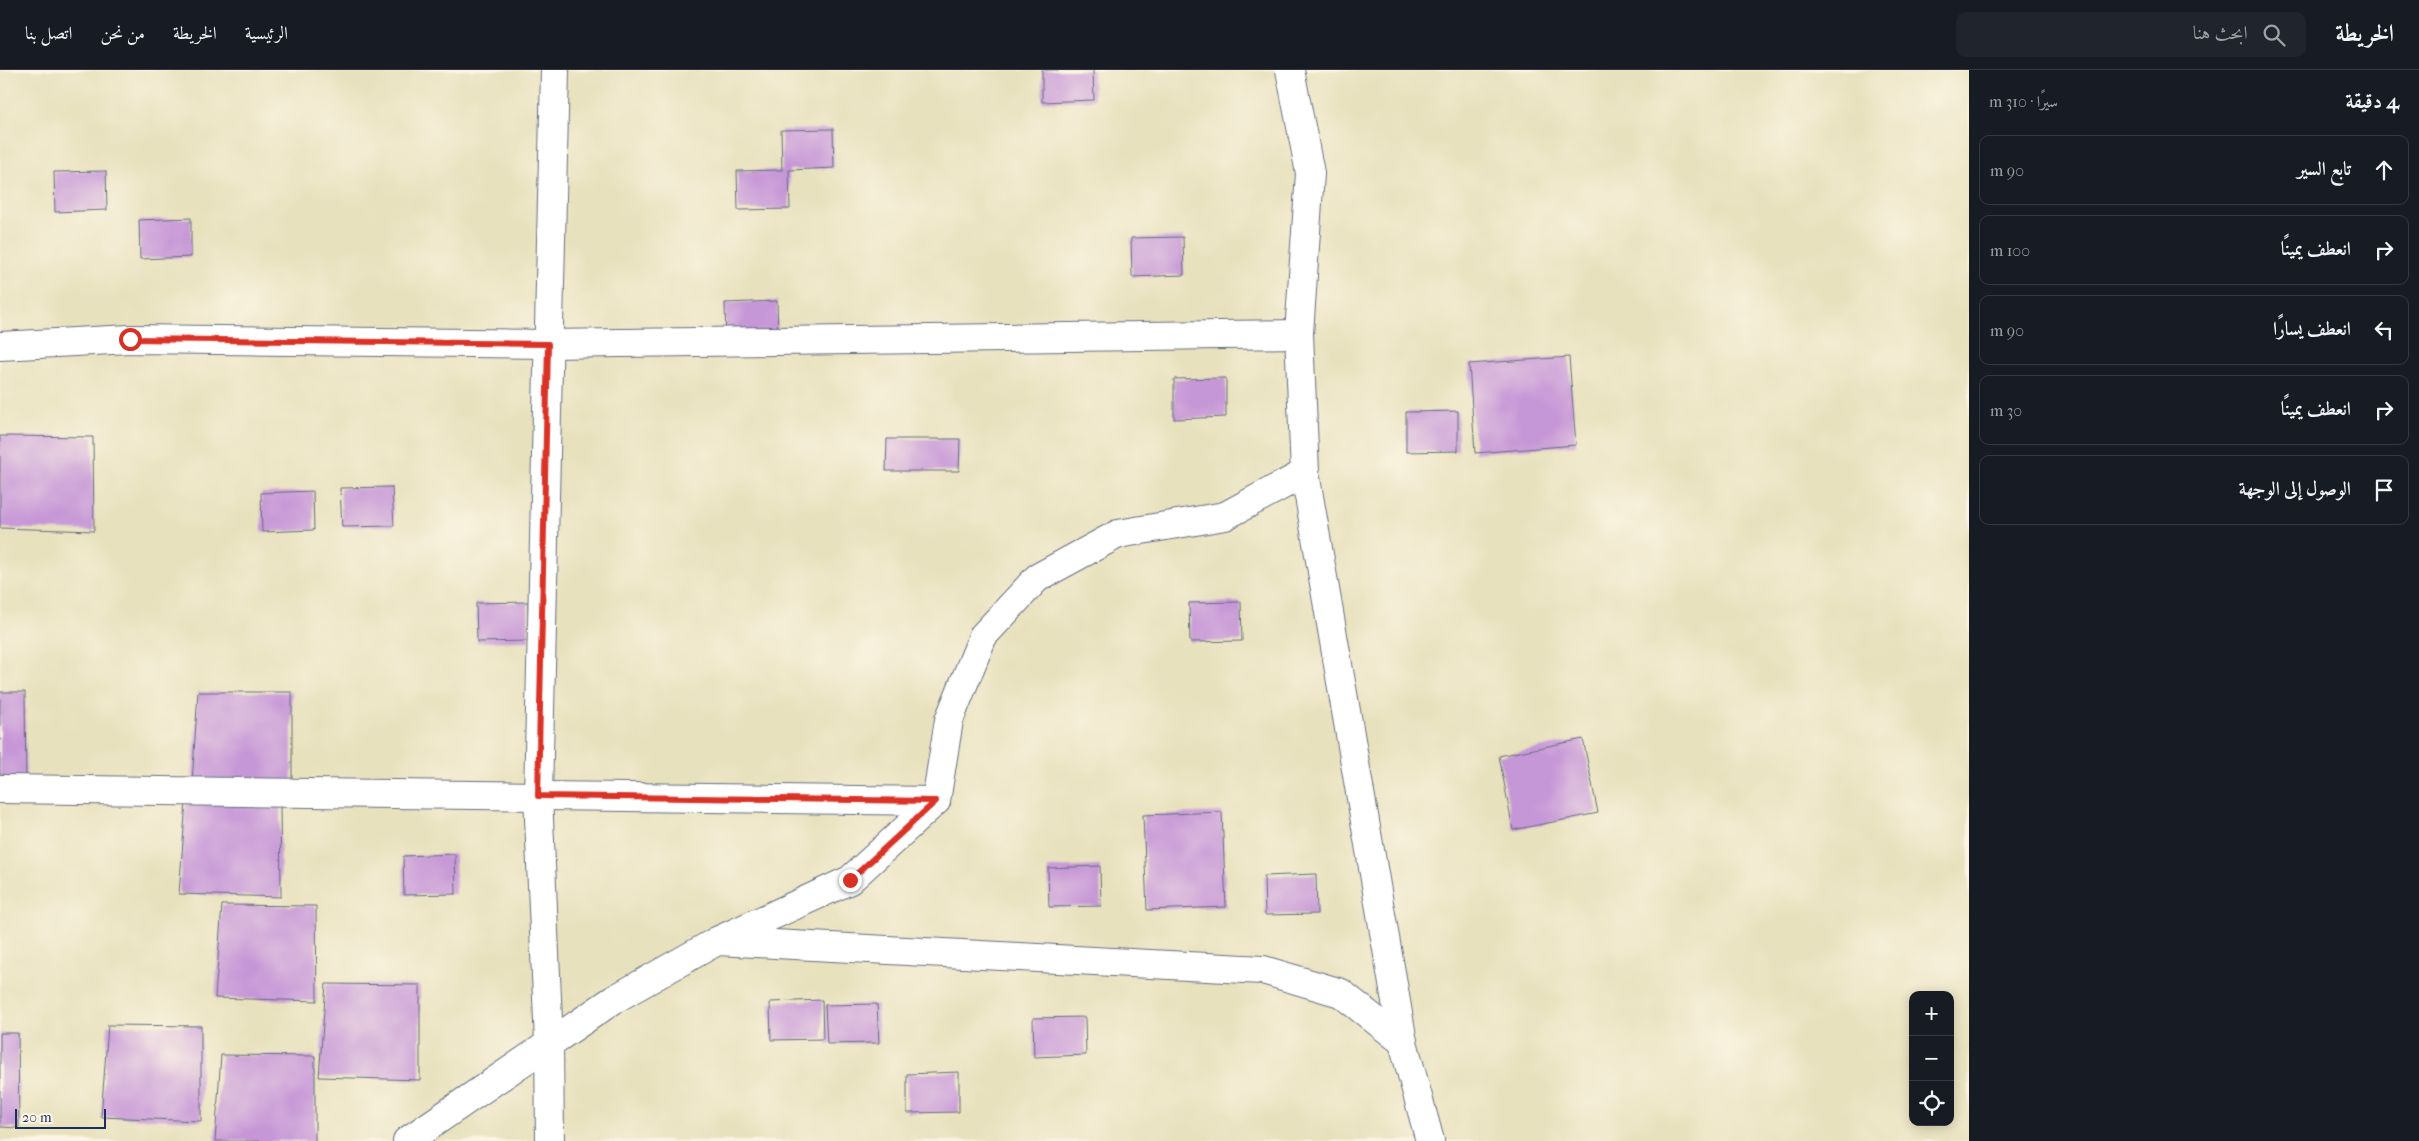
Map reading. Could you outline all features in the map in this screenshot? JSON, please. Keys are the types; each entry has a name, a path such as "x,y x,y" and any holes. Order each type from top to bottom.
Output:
{"street":[{"path":"550,1141 549,1043 538,796 555,70"},
{"path":"1290,70 1310,173 1299,334 1305,473 1403,1042 1430,1141"},
{"path":"0,346 130,339 548,344 1299,334"},
{"path":"407,1141 614,1000 717,941 850,880 936,801 949,720 983,636 1037,578 1118,534 1225,516 1305,473"},
{"path":"0,789 936,801"},
{"path":"717,941 1263,970 1341,993 1403,1042"}],"building":[{"path":"1042,70 1093,70 1094,100 1042,102"},
{"path":"833,129 834,168 789,170 790,209 738,210 737,171 782,170 781,130"},
{"path":"106,171 107,210 55,212 54,172"},
{"path":"191,218 191,257 140,259 139,220"},
{"path":"1183,237 1184,275 1132,277 1131,238"},
{"path":"777,301 778,340 726,342 725,303"},
{"path":"1569,357 1576,445 1475,453 1469,364"},
{"path":"1226,378 1226,417 1174,419 1174,379"},
{"path":"1458,411 1458,451 1406,452 1406,412"},
{"path":"0,436 93,437 94,531 0,528"},
{"path":"887,439 960,439 959,471 886,471"},
{"path":"392,487 394,526 342,527 340,488"},
{"path":"313,491 314,530 262,532 261,493"},
{"path":"528,602 529,641 477,642 476,603"},
{"path":"1241,602 1242,641 1190,642 1189,603"},
{"path":"0,692 25,692 26,787 0,786"},
{"path":"198,692 292,692 292,787 192,784"},
{"path":"1583,739 1598,813 1513,830 1499,756"},
{"path":"186,801 280,802 281,897 179,894"},
{"path":"1222,812 1226,907 1147,910 1143,815"},
{"path":"455,854 456,894 404,895 403,856"},
{"path":"1100,866 1101,906 1049,907 1048,868"},
{"path":"1316,874 1317,914 1265,915 1264,876"},
{"path":"222,905 316,906 317,1001 215,998"},
{"path":"326,984 420,985 420,1080 319,1077"},
{"path":"822,1000 823,1039 771,1040 770,1002"},
{"path":"877,1004 879,1043 827,1044 825,1005"},
{"path":"1085,1017 1086,1055 1034,1057 1033,1018"},
{"path":"108,1025 201,1026 201,1121 101,1117"},
{"path":"0,1033 18,1033 19,1128 0,1127"},
{"path":"221,1055 315,1056 315,1141 215,1141"},
{"path":"959,1072 959,1112 907,1113 907,1074"}],"route":[{"path":"130,339 548,344 538,796 936,801 850,880"}]}
